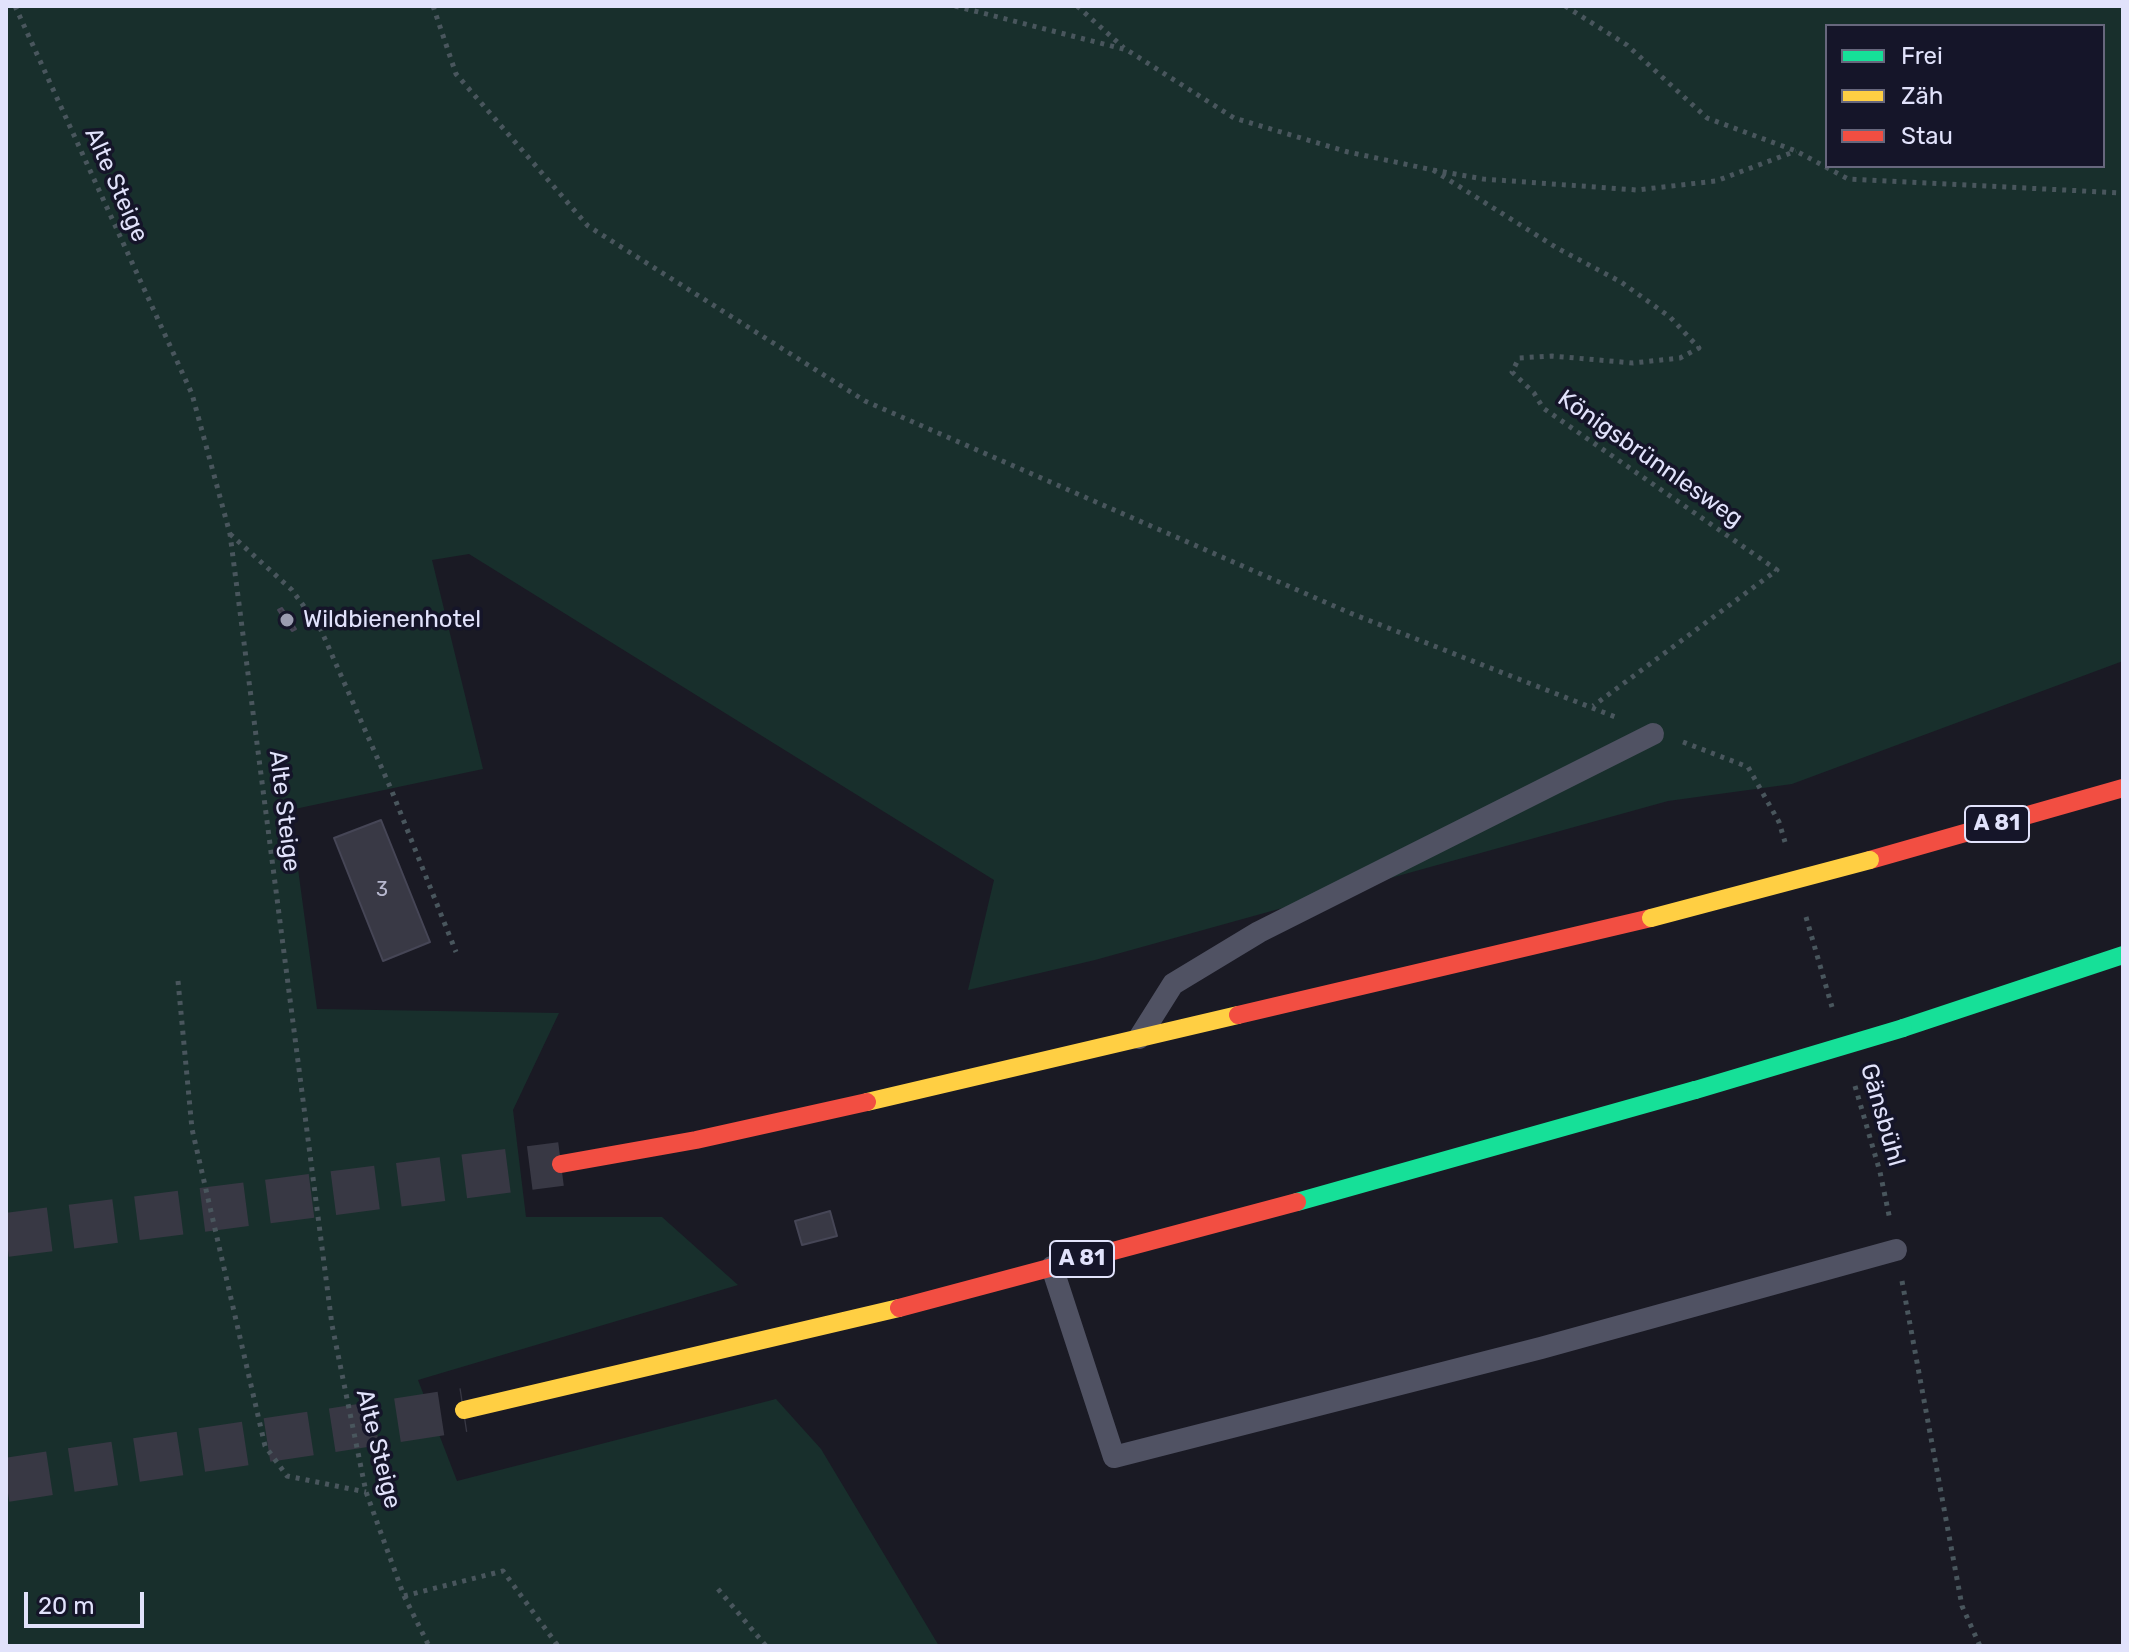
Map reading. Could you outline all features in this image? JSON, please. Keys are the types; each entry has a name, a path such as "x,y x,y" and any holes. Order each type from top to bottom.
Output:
{"highway":[{"name":"A 81","path":"561,1164 798,1118 1651,918 2123,788"},
{"name":"A 81","path":"464,1410 855,1320 1197,1230 1695,1090 1903,1028 2123,955"}],"lane":[{"path":"1138,1039 1173,984 1259,932 1653,734"},
{"path":"1052,1267 1114,1457 1541,1348 1896,1250"}],"path":[{"name":"Alte Steige","path":"15,6 192,394 230,534 332,1325 366,1492 404,1596 429,1646"},
{"path":"433,6 456,74 588,226 865,401 1350,613 1593,706 1653,734 1694,745 1748,767 1779,822 1788,853"},
{"path":"955,6 1127,50"},
{"path":"1077,6 1127,50 1234,118 1348,152 1433,170 1483,179 1637,190 1716,181 1796,151"},
{"path":"1565,6 1627,45 1707,118 1796,151 1825,167"},
{"path":"1828,168 1848,179 2123,193"},
{"name":"Königsbrünnlesweg","path":"1433,170 1557,248 1621,282 1670,317 1699,348 1680,358 1633,363 1552,356 1519,358 1512,372 1534,393 1543,408 1777,570 1593,706"},
{"path":"230,534 292,590 321,630 391,789 456,952"},
{"path":"1805,914 1836,1020"},
{"path":"178,981 192,1129 265,1446 287,1476 366,1492"},
{"name":"Gänsbühl","path":"1854,1081 1880,1172 1962,1606 1980,1646"},
{"path":"404,1596 503,1571 558,1646"},
{"path":"718,1589 766,1646"}],"green space":[{"path":"6,6 2123,6 2123,661 1792,784 1668,801 1095,960 968,990 994,880 469,554 432,560 483,769 290,810 317,1009 559,1013 513,1110 526,1217 662,1217 738,1285 418,1380 457,1481 776,1399 821,1449 939,1646 6,1646"}],"building":[{"name":"Wildbienenhotel","path":"282,608 296,629 292,631 278,610"},
{"path":"381,820 430,942 383,961 334,838"},
{"path":"830,1211 837,1236 802,1245 795,1221"}],"tunnel":[{"path":"6,1235 561,1164"},
{"path":"6,1480 464,1410"}],"traffic: fast":[{"path":"1903,1028 2123,955"},
{"path":"1695,1090 1903,1028"},
{"path":"1297,1202 1695,1090"}],"traffic: slow":[{"path":"1651,918 1870,860"},
{"path":"867,1102 1238,1015"},
{"path":"464,1410 899,1308"}],"traffic: jam":[{"path":"1870,860 2123,788"},
{"path":"1238,1015 1651,918"},
{"path":"561,1164 696,1140 867,1102"},
{"path":"899,1308 1297,1202"}],"place":[{"name":"Wildbienenhotel","path":"287,620"}]}
